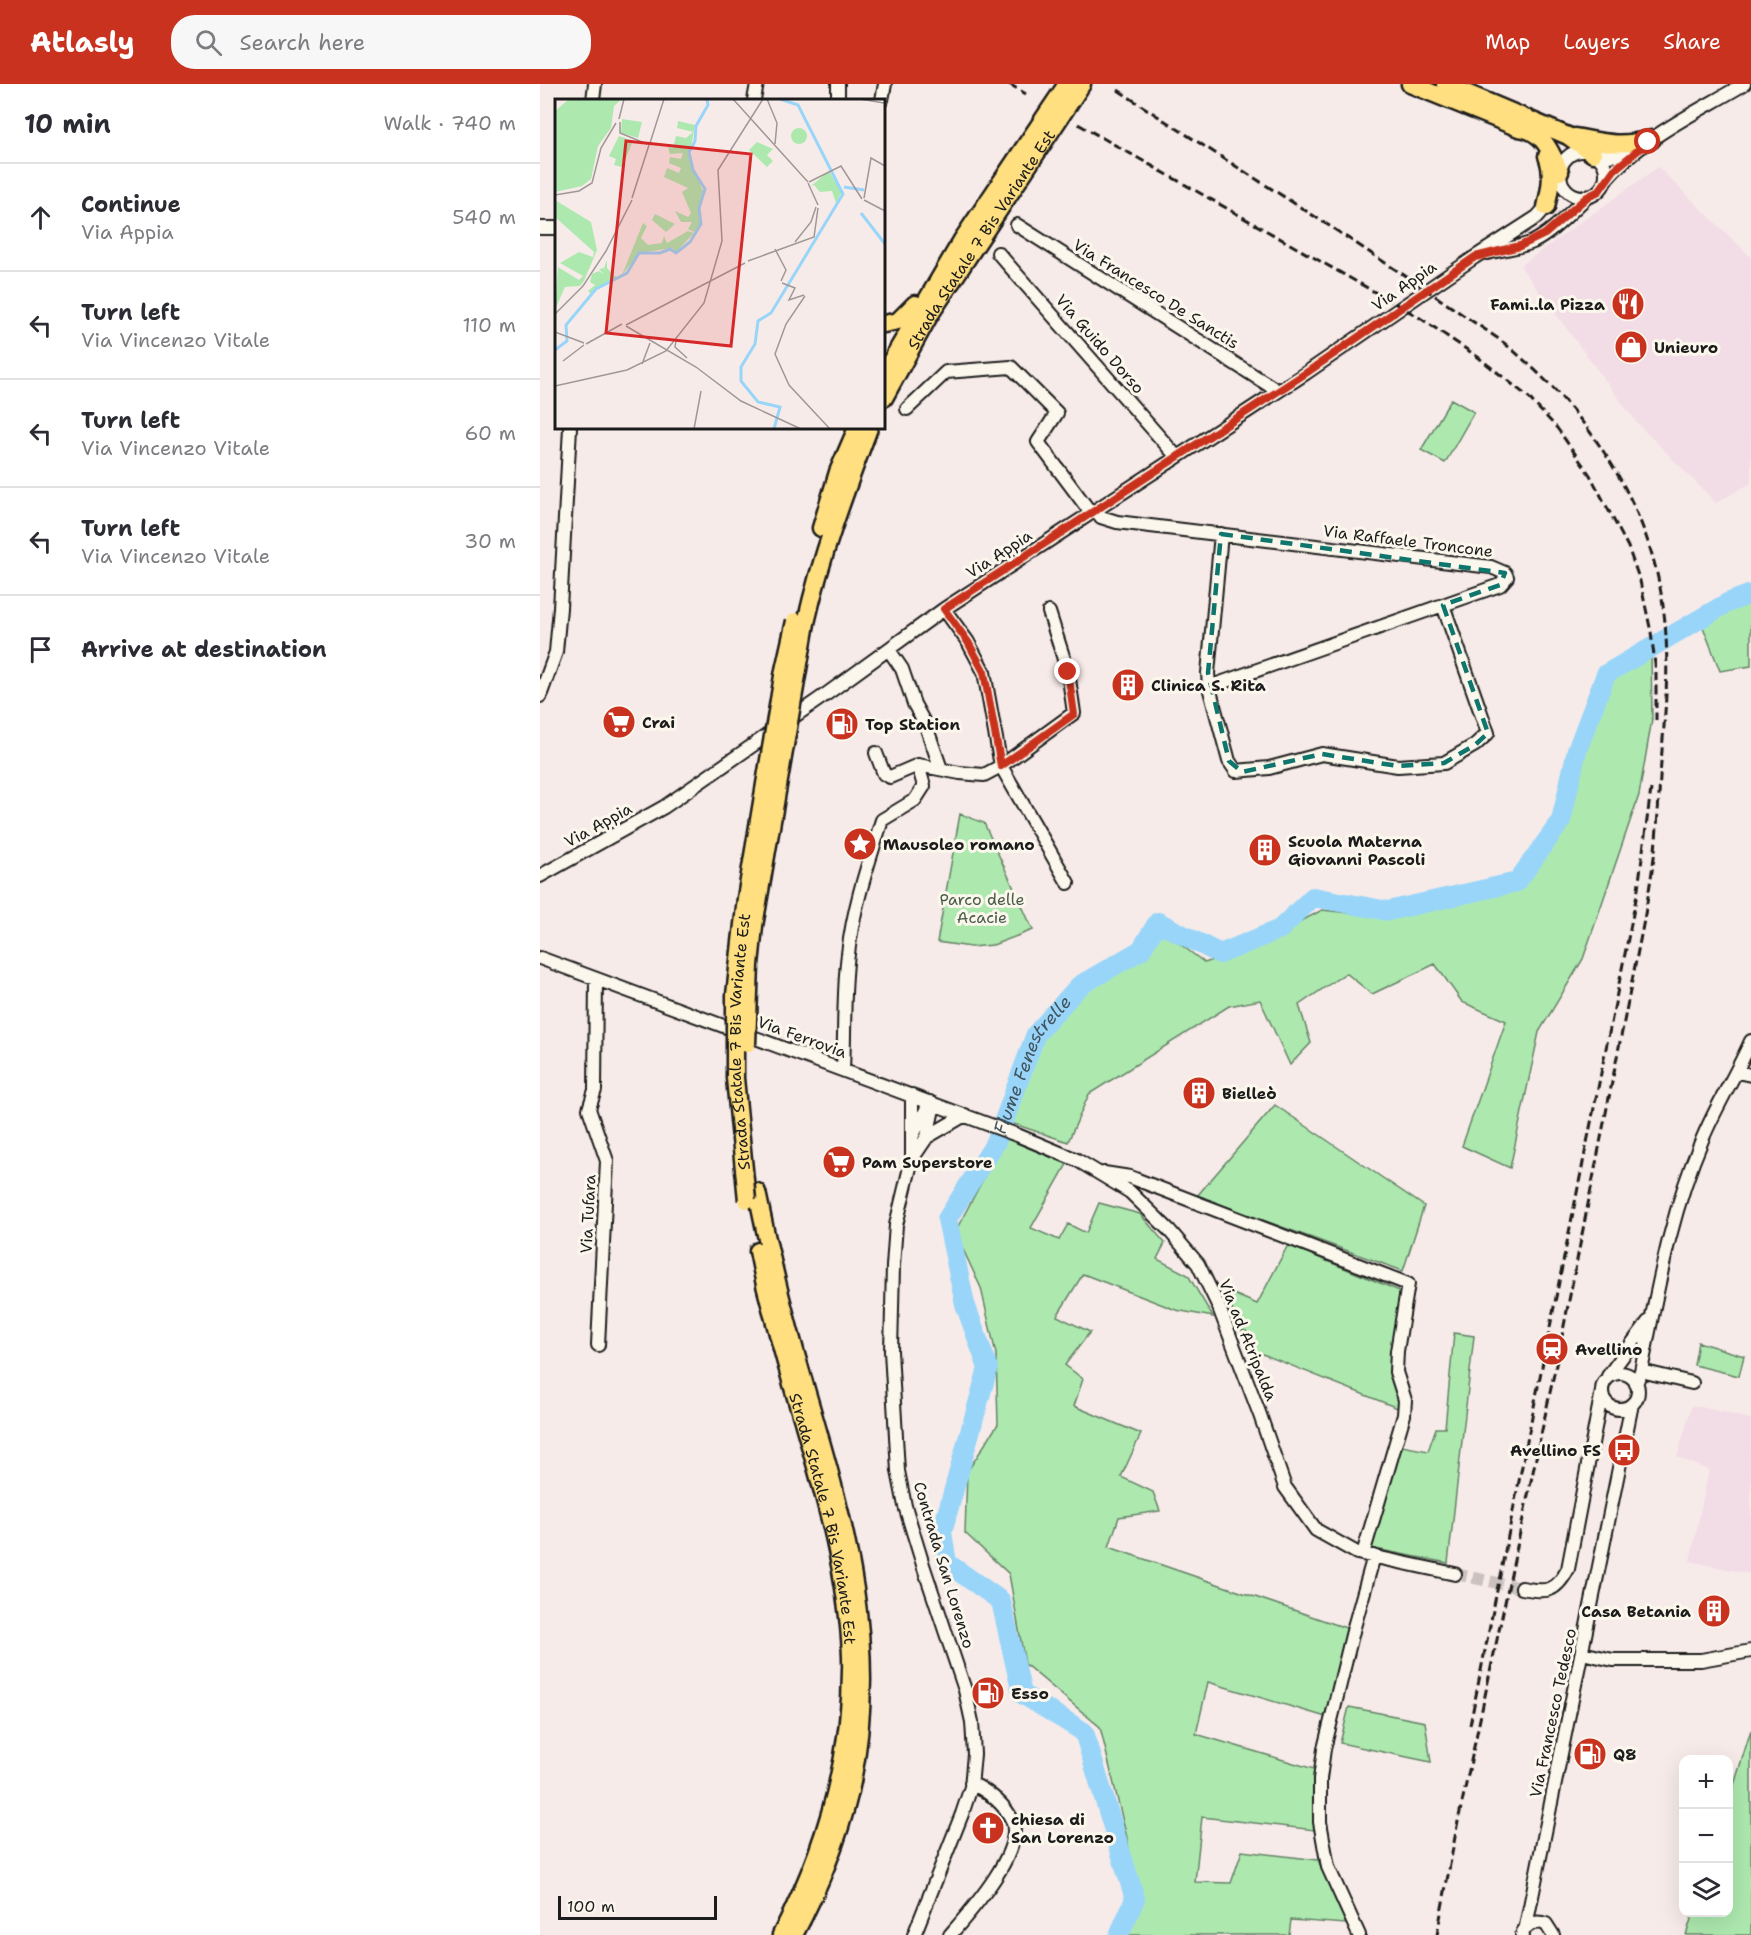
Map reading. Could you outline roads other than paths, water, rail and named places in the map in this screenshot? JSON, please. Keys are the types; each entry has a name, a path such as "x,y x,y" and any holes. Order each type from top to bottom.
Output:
{"highway":[{"name":"Strada Statale 7 Bis Variante Est","path":"885,371 962,240 1067,84"},
{"name":"Strada Statale 7 Bis Variante Est","path":"885,396 929,316 1082,84"},
{"path":"1410,84 1533,132 1544,140 1560,173"},
{"path":"1445,84 1568,136 1594,155"},
{"path":"1519,128 1536,141 1548,159 1551,168 1551,187 1546,207"},
{"path":"1568,136 1615,144 1652,139"},
{"path":"885,324 902,318 940,276"},
{"path":"838,472 842,436 846,429"},
{"name":"Strada Statale 7 Bis Variante Est","path":"781,1935 797,1905 818,1854 835,1800 844,1754 851,1656 846,1605 831,1522 765,1285 752,1196 747,1086 747,1023 750,965 758,904 806,576 838,472 857,429"},
{"name":"Strada Statale 7 Bis Variante Est","path":"801,622 869,429"},
{"name":"Strada Statale 7 Bis Variante Est","path":"752,1196 846,1532 855,1582 861,1643 859,1723 850,1791 828,1860 794,1935"}],"street":[{"path":"593,99 595,84"},
{"path":"754,99 757,84"},
{"path":"882,99 885,84"},
{"name":"Via Appia","path":"1475,257 1520,246 1545,234 1587,197 1599,191 1614,170 1636,151 1744,84"},
{"name":"Via Appia","path":"540,876 664,807 944,609 1278,391 1537,217 1546,207 1566,160 1571,155 1578,152 1594,155 1621,155 1636,151"},
{"path":"1594,155 1603,164 1604,182"},
{"path":"1560,173 1562,183 1572,194 1587,197"},
{"name":"Via Francesco De Sanctis","path":"1017,225 1278,391"},
{"name":"Via Guido Dorso","path":"998,253 1177,457"},
{"path":"908,410 946,372 1011,367 1057,413 1038,442 1093,512"},
{"path":"540,696 556,652 570,429"},
{"name":"Via Raffaele Troncone","path":"1093,512 1117,522 1491,567 1505,573 1507,577 1500,585 1209,687"},
{"path":"1221,534 1209,662 1209,687 1228,761 1236,771 1269,768 1322,754 1398,766 1444,763 1475,745 1488,733 1443,605"},
{"path":"944,609 968,642 984,672 1001,766 1068,883"},
{"path":"876,753 884,774 891,777 918,765 984,774 1001,766 1074,714 1068,672 1049,612"},
{"path":"889,650 902,669 941,769"},
{"path":"843,1069 848,956 854,919 882,820 915,800 924,786 918,765"},
{"name":"Via Ferrovia","path":"540,958 984,1122"},
{"name":"Via Tufara","path":"596,979 595,1090 589,1109 607,1161 598,1345"},
{"path":"1596,1421 1602,1411 1621,1406 1637,1394 1636,1384 1641,1371 1659,1278 1681,1200 1702,1140 1751,1041"},
{"path":"1737,1072 1751,1075"},
{"name":"Contrada San Lorenzo","path":"912,1095 912,1159 897,1216 893,1266 891,1351 898,1471 905,1506 965,1690 972,1722 974,1754 971,1783 962,1814 914,1935"},
{"name":"Contrada San Lorenzo","path":"911,1142 932,1103"},
{"name":"Contrada San Lorenzo","path":"927,1137 932,1103"},
{"name":"Contrada San Lorenzo","path":"912,1159 927,1137 965,1115"},
{"name":"Via ad Atripalda","path":"984,1122 1077,1160 1130,1192 1169,1230 1198,1264 1229,1334 1284,1487 1316,1530 1357,1553 1455,1574"},
{"path":"1097,1173 1130,1177 1408,1284 1397,1351 1396,1372 1405,1400 1404,1415 1324,1749 1320,1779 1320,1822 1328,1868 1359,1935"},
{"path":"1522,1588 1538,1592 1554,1587 1562,1581 1568,1569 1604,1385 1652,1316"},
{"path":"1641,1371 1692,1383"},
{"path":"1621,1406 1603,1398 1604,1385 1616,1373 1628,1375 1636,1384"},
{"name":"Via Francesco Tedesco","path":"1524,1931 1535,1887 1626,1427 1621,1406"},
{"path":"1582,1653 1613,1660 1701,1660 1751,1651"},
{"path":"950,1935 1002,1866 1011,1847 1014,1832 1012,1820 990,1792 971,1783"},
{"name":"Via Francesco Tedesco","path":"1535,1887 1538,1912 1548,1928"},
{"name":"Via Francesco Tedesco","path":"1524,1931 1530,1923 1548,1928"},
{"path":"1548,1928 1562,1935"}],"waterway":[{"name":"Fiume Fenestrelle","path":"1119,1935 1135,1899 1084,1732 1022,1694 1001,1601 947,1563 942,1532 988,1368 965,1304 947,1219 996,1142 1036,1034 1079,986 1141,950 1158,922 1220,954 1280,929 1313,897 1388,911 1517,882 1561,821 1577,750 1606,674 1727,603 1751,594"}],"tunnel":[{"path":"1455,1574 1522,1588"}],"railway":[{"path":"1009,84 1026,94"},
{"path":"1118,90 1499,339 1532,368 1559,394 1583,423 1624,486 1640,520 1661,593 1666,635 1666,698 1656,839 1647,903 1560,1346 1457,1826 1437,1935"},
{"path":"1078,124 1417,316 1478,357 1527,396 1557,428 1590,475 1628,547 1640,581 1651,632 1656,672 1656,720"},
{"path":"1470,1725 1638,889 1651,789"}],"place":[{"name":"Fami..la Pizza","path":"1628,304"},
{"name":"Unieuro","path":"1631,347"},
{"name":"Clinica S. Rita","path":"1128,685"},
{"name":"Crai","path":"619,722"},
{"name":"Top Station","path":"842,724"},
{"name":"Mausoleo romano","path":"860,844"},
{"name":"Scuola Materna Giovanni Pascoli","path":"1265,850"},
{"name":"Bielleò","path":"1199,1093"},
{"name":"Pam Superstore","path":"839,1162"},
{"name":"Avellino","path":"1552,1349"},
{"name":"Avellino FS","path":"1624,1450"},
{"name":"Casa Betania","path":"1714,1611"},
{"name":"Esso","path":"988,1693"},
{"name":"Q8","path":"1590,1754"},
{"name":"chiesa di San Lorenzo","path":"988,1828"}],"park label":[{"name":"Parco delle Acacie","path":"982,908"}]}
